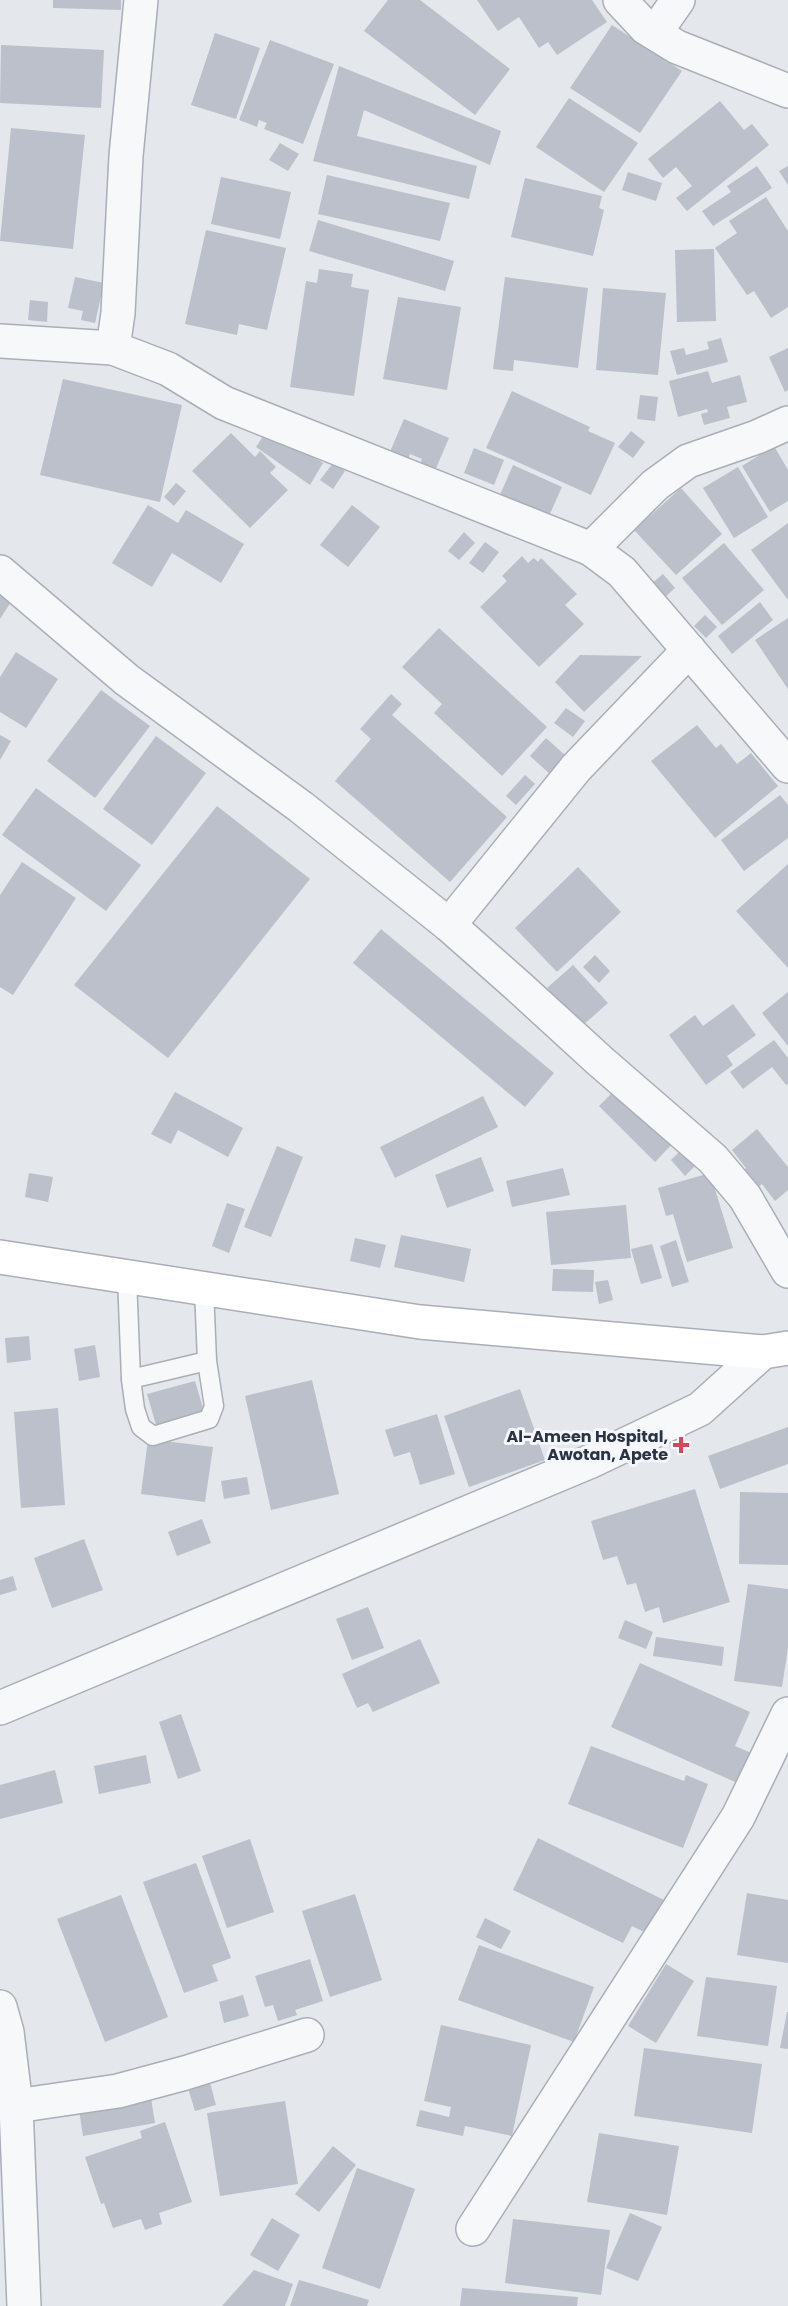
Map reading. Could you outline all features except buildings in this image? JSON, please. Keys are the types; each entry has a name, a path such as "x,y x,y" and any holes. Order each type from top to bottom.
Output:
{"main road":[{"path":"0,1257 420,1322 775,1350"}],"street":[{"path":"112,348 118,313 126,156 141,0"},
{"path":"620,0 646,28 677,47 788,91"},
{"path":"655,33 678,0"},
{"path":"0,341 112,348 168,369 224,402 591,549 622,572 788,766"},
{"path":"591,549 655,485 688,461 757,437 788,423"},
{"path":"0,572 127,680 301,807 449,925 713,1159 745,1197 788,1271"},
{"path":"449,925 576,768 689,650"},
{"path":"0,1708 589,1462 700,1409 775,1350"},
{"path":"473,2229 738,1817 788,1714"},
{"path":"0,2007 7,2032 16,2106 24,2306"},
{"path":"16,2106 118,2091 307,2035"}],"lane":[{"path":"127,1276 131,1379 137,1418 141,1427 153,1436 209,1419 214,1406 207,1361 204,1289"},
{"path":"131,1379 207,1361"}],"place":[{"name":"Al-Ameen Hospital, Awotan, Apete","path":"681,1445"}]}
